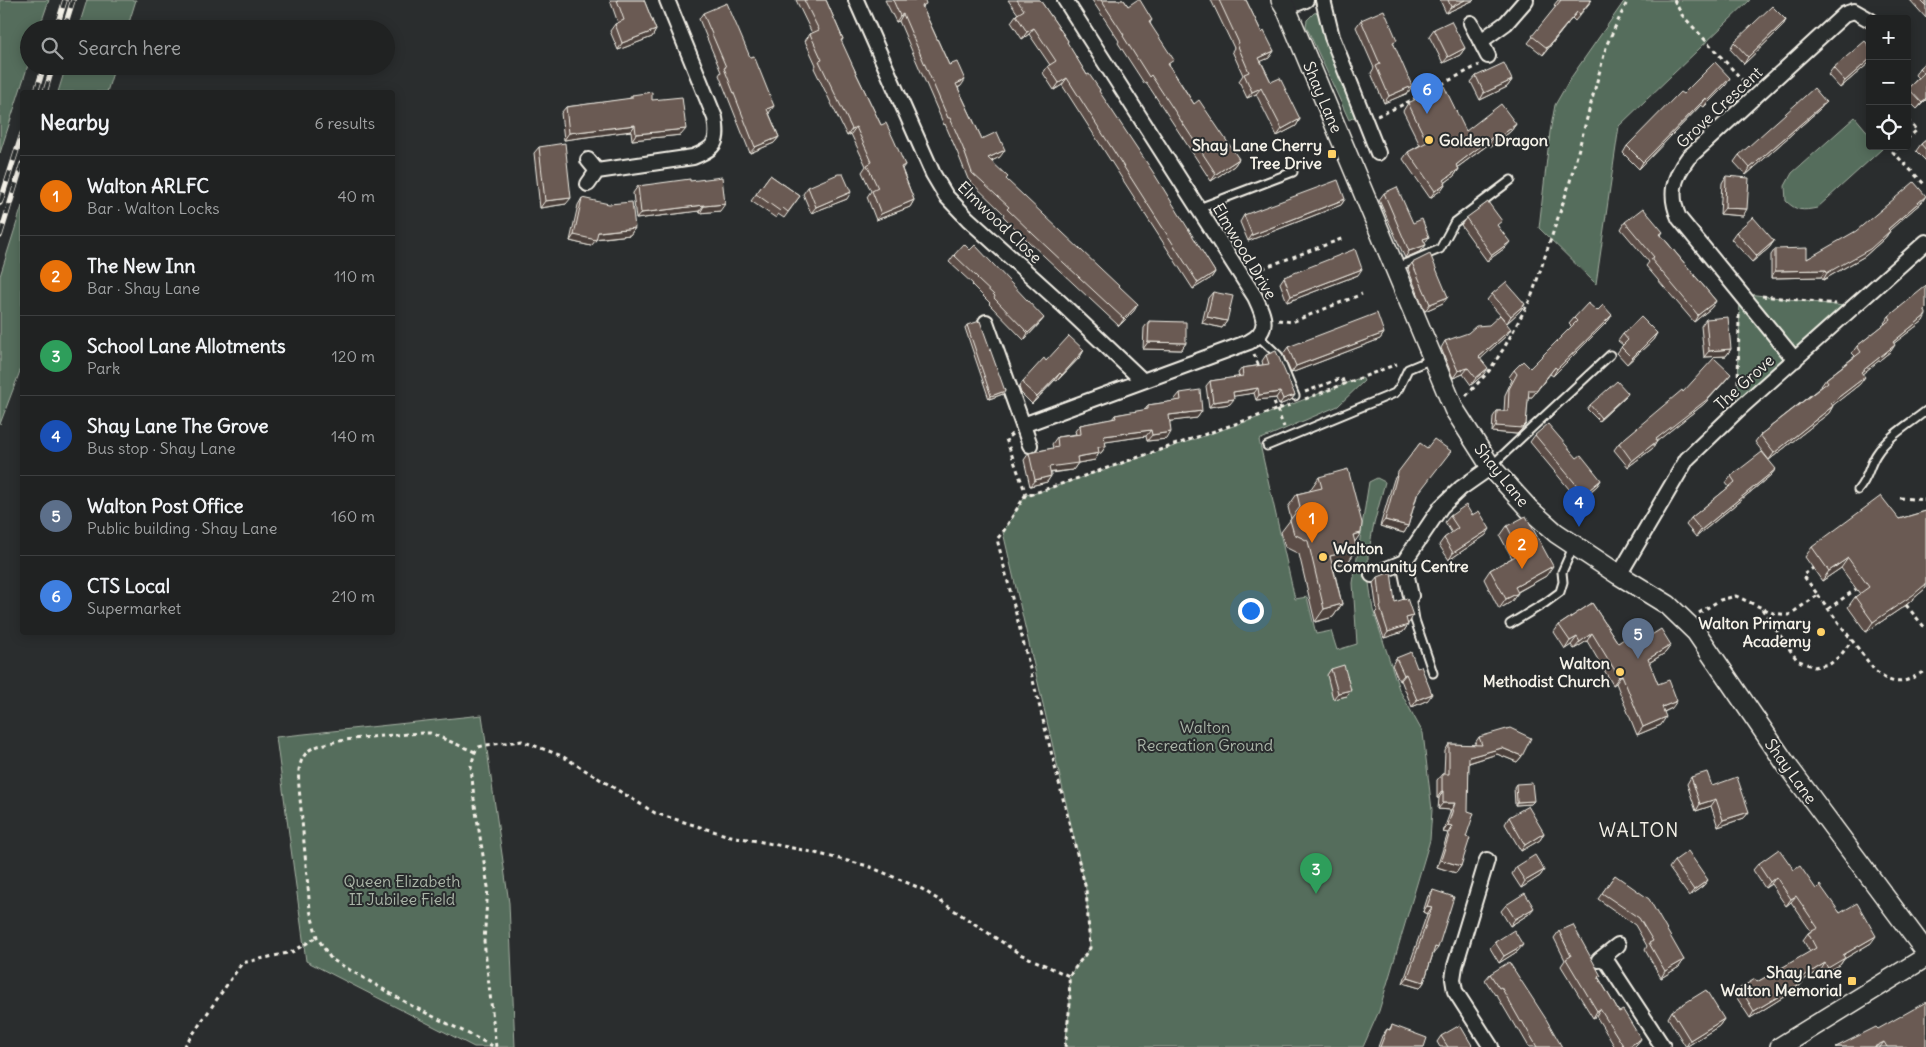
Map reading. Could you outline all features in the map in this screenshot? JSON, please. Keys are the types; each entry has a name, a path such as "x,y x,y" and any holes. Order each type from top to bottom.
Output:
{"main road":[{"name":"Shay Lane","path":"1283,4 1454,410 1491,466 1529,509 1556,533 1668,605 1686,620 1786,764 1926,952"},
{"path":"1780,1047 1926,957"}],"street":[{"name":"Elmwood Close","path":"856,0 933,174 946,196 968,219 1142,380"},
{"name":"Elmwood Drive","path":"1065,0 1256,296 1264,319 1262,332 1254,339"},
{"path":"1283,4 1306,0"},
{"path":"1323,0 1332,37 1378,153"},
{"path":"1481,41 1506,23 1526,0"},
{"path":"588,184 592,166 693,158 707,152 715,143 718,134 715,118 670,1"},
{"name":"Grove Crescent","path":"1795,360 1687,230 1674,208 1674,181 1688,158 1845,14 1854,10 1866,18"},
{"path":"1471,22 1488,56"},
{"name":"The Grove","path":"1619,575 1687,459 1738,409 1926,242"},
{"path":"986,322 1030,445"},
{"path":"1023,425 1254,339"},
{"path":"1372,575 1404,562 1441,507 1461,488 1491,466"},
{"path":"1404,562 1411,596"},
{"path":"1488,860 1485,889 1455,966 1453,979 1455,991 1491,1047"},
{"path":"1618,945 1602,959 1663,1047"}],"lane":[{"path":"1199,208 1293,172"},
{"path":"1394,268 1440,249 1454,223 1512,180"},
{"path":"1254,339 1278,355 1295,400"},
{"path":"1267,446 1395,392 1399,388 1408,369 1431,355"},
{"path":"1491,466 1610,355"},
{"path":"1858,490 1866,481 1875,456 1886,443 1926,411"},
{"path":"1510,624 1560,592 1563,582 1562,572 1574,544"},
{"path":"1411,596 1415,620 1433,673"}],"path":[{"path":"1454,410 1489,371 1504,348 1531,298 1569,185 1608,44 1628,0"},
{"path":"1674,0 1682,15 1757,96"},
{"path":"1365,121 1422,95 1481,64 1488,56"},
{"path":"1911,124 1917,130 1911,135"},
{"path":"1895,150 1893,152 1926,186"},
{"path":"1242,276 1344,238"},
{"path":"1264,319 1292,322 1362,294"},
{"path":"1254,339 1263,376"},
{"path":"1302,400 1431,355"},
{"path":"1026,494 1039,492 1278,410 1342,378 1344,384"},
{"path":"1270,393 1288,437"},
{"path":"1023,425 1006,439 1026,494"},
{"path":"1026,494 997,539 1086,889 1090,948 1069,976 1070,1004 1065,1047"},
{"path":"1900,498 1926,500"},
{"path":"1813,568 1802,574 1875,670 1886,681 1898,682 1911,679 1926,670"},
{"path":"1828,609 1856,589"},
{"path":"1686,620 1720,600 1736,596 1773,613 1789,615 1818,595"},
{"path":"1906,605 1926,629"},
{"path":"1761,608 1797,660 1814,667 1830,664 1841,655 1852,640"},
{"path":"475,752 430,733 328,743 309,750 298,770 299,787 310,910 317,937 331,959 412,1006 496,1047"},
{"path":"496,1047 484,941 488,887 471,766 475,752 479,747 522,740 562,756 655,812 726,835 803,850 868,866 922,889 1020,954 1069,976"},
{"path":"184,1047 242,963 292,952 317,937"}],"green space":[{"path":"0,0 49,0 42,20 20,20 20,75 25,75 0,153"},
{"path":"87,0 136,0 130,20 81,20"},
{"path":"1625,0 1750,0 1619,126 1596,284 1539,228 1555,105 1570,79"},
{"path":"1319,12 1356,116 1349,120 1306,26 1307,20 1314,13"},
{"path":"63,75 112,75 108,90 59,90"},
{"path":"1855,117 1866,130 1866,150 1881,150 1817,208 1800,209 1793,207 1786,201 1785,186 1792,173"},
{"path":"20,212 20,371 0,424 0,276"},
{"path":"1740,293 1852,307 1739,409 1738,392"},
{"name":"Walton Recreation Ground","path":"1362,377 1364,381 1338,406 1259,440 1295,599 1307,597 1316,634 1331,631 1337,650 1357,644 1353,583 1369,482 1377,478 1385,482 1368,556 1369,583 1373,610 1399,689 1423,733 1432,810 1430,840 1379,1011 1363,1047 1065,1047 1070,1004 1069,976 1090,948 1086,889 1003,532 1026,494 1030,495 1254,419"},
{"name":"Queen Elizabeth II Jubilee Field","path":"482,715 509,903 515,1047 474,1047 306,961 276,737"}],"building":[{"path":"617,0 644,0 656,30 622,43 615,24 624,20"},
{"path":"804,0 826,0 857,75 881,125 886,123 905,165 901,167 914,200 881,214 872,191 878,188 867,165 872,162 856,127 852,129 819,61 822,60 810,34 819,30"},
{"path":"893,0 925,0 926,4 922,6 949,65 957,62 965,80 956,84 982,139 997,132 1005,150 988,158 1008,177 1006,179 1138,304 1124,319 1034,235 1007,209 1009,207 972,173 950,118 948,118 903,14 900,16"},
{"path":"1017,0 1040,0 1068,41 1087,75 1089,74 1100,90 1153,172 1215,272 1198,283 1067,78 1059,83 1048,66 1056,61 1034,28 1027,32 1016,15 1024,10"},
{"path":"1101,0 1124,0 1128,6 1140,0 1152,20 1149,22 1174,60 1168,64 1194,104 1199,100 1239,159 1216,174 1151,75 1149,77"},
{"path":"1219,0 1246,0 1262,33 1264,31 1274,51 1259,58 1271,82 1280,78 1300,119 1282,129 1261,88 1252,92 1244,74 1249,72 1237,44 1239,43"},
{"path":"1448,0 1465,0 1451,7"},
{"path":"1561,0 1591,0 1580,14 1577,12 1547,48 1532,36"},
{"path":"1920,0 1926,0 1926,6"},
{"path":"727,3 750,57 754,56 774,106 767,109 779,137 755,147 724,68 726,67 703,13"},
{"path":"1772,6 1786,20 1748,57 1734,42"},
{"path":"1384,10 1397,40 1393,42 1412,86 1389,96 1376,66 1380,64 1361,20"},
{"path":"1451,21 1465,48 1448,57 1434,29"},
{"path":"1865,41 1866,42 1866,63 1845,81 1833,68"},
{"path":"1715,62 1730,78 1708,101 1706,98 1643,162 1627,146 1680,92 1683,94"},
{"path":"1926,62 1926,98 1922,103 1911,91 1911,85 1924,73 1919,68"},
{"path":"1504,63 1512,80 1484,93 1476,76"},
{"path":"1444,86 1466,131 1501,104 1516,124 1496,140 1494,136 1456,165 1459,169 1444,180 1446,183 1435,191 1408,152 1427,142 1408,103"},
{"path":"1814,88 1826,102 1750,168 1739,155"},
{"path":"652,92 652,100 682,97 686,129 636,134 635,125 569,133 566,107 632,98 632,95"},
{"path":"1926,140 1926,150 1921,144"},
{"path":"565,143 571,198 545,201 539,147"},
{"path":"838,174 843,174 851,192 816,207 808,187"},
{"path":"770,175 800,196 788,212 783,208 780,211 756,194"},
{"path":"1726,176 1749,178 1747,209 1725,208"},
{"path":"722,177 725,204 641,213 638,186"},
{"path":"1338,180 1345,199 1252,235 1244,215"},
{"path":"1914,182 1926,196 1888,229 1890,231 1870,249 1827,273 1826,270 1775,271 1775,249 1807,248 1807,259 1856,231"},
{"path":"1397,187 1413,223 1422,219 1429,237 1423,239 1426,245 1409,251 1384,193"},
{"path":"582,198 609,204 632,202 635,228 598,232 596,240 574,235"},
{"path":"1488,202 1502,221 1497,225 1510,242 1492,255 1466,218"},
{"path":"1643,208 1663,232 1660,234 1716,301 1698,315 1651,259 1654,257 1625,222"},
{"path":"1753,217 1774,241 1757,256 1736,232"},
{"path":"964,244 970,250 975,245 1044,318 1028,333 994,298 995,296 978,278 954,255"},
{"path":"1355,249 1362,269 1291,296 1284,277"},
{"path":"1430,254 1448,297 1430,304 1412,263"},
{"path":"1506,282 1525,304 1511,316 1492,294"},
{"path":"1926,286 1926,308 1924,310 1926,315 1893,342 1895,345 1861,372 1865,377 1831,403 1833,406 1774,453 1760,435 1828,382 1826,379 1861,352 1857,346 1891,319 1889,316"},
{"path":"1213,292 1233,296 1227,321 1207,317"},
{"path":"1588,303 1597,311 1603,305 1612,315 1557,369 1555,367 1537,390 1529,390 1526,424 1522,428 1496,426 1497,411 1508,411 1509,389 1517,374 1514,370 1523,361 1530,368 1577,321 1574,318"},
{"path":"1377,313 1384,333 1296,366 1288,347"},
{"path":"1500,315 1511,329 1479,357 1488,368 1476,378 1468,368 1458,371 1445,341 1468,333 1476,326 1489,325"},
{"path":"1641,317 1657,333 1632,358 1621,347 1628,340 1623,334"},
{"path":"1728,317 1731,349 1709,351 1706,319"},
{"path":"980,321 1005,391 991,396 967,325"},
{"path":"1149,321 1186,322 1186,343 1148,342"},
{"path":"1069,336 1084,350 1062,375 1060,373 1037,397 1025,386 1023,381 1044,358 1046,361"},
{"path":"1276,351 1295,395 1283,399 1280,392 1259,395 1258,388 1233,392 1234,399 1213,402 1210,381 1243,376 1242,368 1269,364 1266,355"},
{"path":"1714,358 1731,374 1709,398 1656,439 1657,441 1632,461 1619,443 1682,390 1683,392"},
{"path":"1617,381 1628,393 1601,418 1590,405"},
{"path":"1200,390 1202,411 1169,415 1171,432 1152,435 1151,430 1104,436 1106,446 1098,447 1099,453 1077,457 1078,463 1049,467 1051,476 1035,480 1029,453 1058,447 1057,437 1081,434 1080,425 1116,418 1115,415 1148,409 1148,405 1181,400 1180,393"},
{"path":"1548,424 1577,458 1581,455 1601,480 1584,494 1535,435"},
{"path":"1434,439 1451,451 1417,495 1408,526 1385,520 1398,472 1420,443 1427,448"},
{"path":"1762,452 1776,469 1701,530 1691,518 1735,482 1731,476"},
{"name":"Walton Community Centre","path":"1348,469 1362,523 1361,533 1353,535 1357,549 1330,556 1342,604 1324,609 1308,541 1294,534 1290,520 1300,507 1297,494 1322,488 1319,477"},
{"path":"1881,496 1899,519 1926,511 1926,584 1873,622 1855,597 1869,587 1848,558 1829,571 1812,547"},
{"path":"1466,505 1472,515 1479,511 1490,529 1453,553 1444,538 1458,528 1450,516"},
{"path":"1526,516 1553,566 1515,587 1518,593 1506,599 1490,570 1521,553 1507,526"},
{"path":"1391,572 1395,602 1407,598 1413,616 1406,618 1408,625 1388,632 1380,607 1378,577"},
{"path":"1592,603 1618,643 1636,631 1642,641 1661,629 1671,645 1648,659 1658,684 1669,680 1677,701 1662,707 1666,717 1643,727 1622,675 1619,677 1592,633 1580,642 1577,637 1570,641 1559,625"},
{"path":"1411,652 1417,668 1421,666 1432,694 1417,700 1406,674 1404,675 1396,658"},
{"path":"1344,665 1351,690 1338,693 1331,669"},
{"path":"1510,728 1531,738 1522,756 1502,748 1469,757 1468,811 1474,813 1466,837 1470,838 1461,866 1441,860 1452,826 1448,825 1455,803 1443,803 1442,774 1449,774 1449,744 1482,745 1479,737"},
{"path":"1707,772 1712,786 1737,777 1749,812 1723,820 1716,799 1700,804 1691,777"},
{"path":"1532,783 1534,801 1517,802 1516,784"},
{"path":"1528,806 1544,833 1525,845 1509,817"},
{"path":"1779,849 1794,870 1800,866 1816,889 1820,885 1840,913 1857,903 1876,936 1843,955 1845,958 1828,968 1825,963 1801,978 1803,982 1754,1011 1740,988 1755,979 1757,982 1816,948 1808,933 1818,928 1796,896 1791,899 1776,877 1770,882 1758,864"},
{"path":"1688,851 1708,880 1694,890 1674,861"},
{"path":"1535,855 1544,870 1525,881 1516,867"},
{"path":"1615,875 1649,899 1684,960 1665,971 1649,943 1653,941 1639,918 1602,893"},
{"path":"1433,890 1454,897 1438,948 1435,947 1424,982 1408,977 1432,907 1427,906"},
{"path":"1525,893 1534,908 1515,919 1506,905"},
{"path":"1573,925 1601,976 1598,977 1619,1012 1623,1010 1641,1039 1628,1047 1624,1047 1600,1009 1597,1011 1566,959 1571,956 1559,931"},
{"path":"1514,930 1523,945 1504,956 1495,942"},
{"path":"1509,962 1562,1047 1537,1047 1501,987 1499,988 1490,974"},
{"path":"1706,990 1724,1019 1690,1040 1672,1011"},
{"path":"1926,1002 1926,1047 1887,1047 1884,1042 1874,1047 1836,1047 1876,1027 1878,1029"},
{"path":"1392,1025 1427,1038 1424,1047 1380,1047 1387,1029 1390,1030"},
{"path":"1460,1025 1473,1047 1448,1047 1441,1036"}],"railway":[{"path":"59,20 65,0"},
{"path":"67,20 73,0"},
{"path":"37,90 41,75"},
{"path":"46,90 50,75"},
{"path":"0,203 20,140"},
{"path":"0,236 20,171"}],"place":[{"name":"CTS Local","path":"1427,114"},
{"name":"Golden Dragon","path":"1429,140"},
{"name":"Shay Lane Cherry Tree Drive","path":"1332,154"},
{"name":"Shay Lane The Grove","path":"1579,527"},
{"name":"Walton ARLFC","path":"1312,543"},
{"name":"Walton Community Centre","path":"1323,557"},
{"name":"The New Inn","path":"1522,569"},
{"name":"Walton Primary Academy","path":"1821,632"},
{"name":"Walton Post Office","path":"1638,659"},
{"name":"Walton Methodist Church","path":"1620,672"},
{"name":"School Lane Allotments","path":"1316,894"},
{"name":"Shay Lane Walton Memorial","path":"1852,981"}],"district":[{"name":"WALTON","path":"1639,830"}]}
